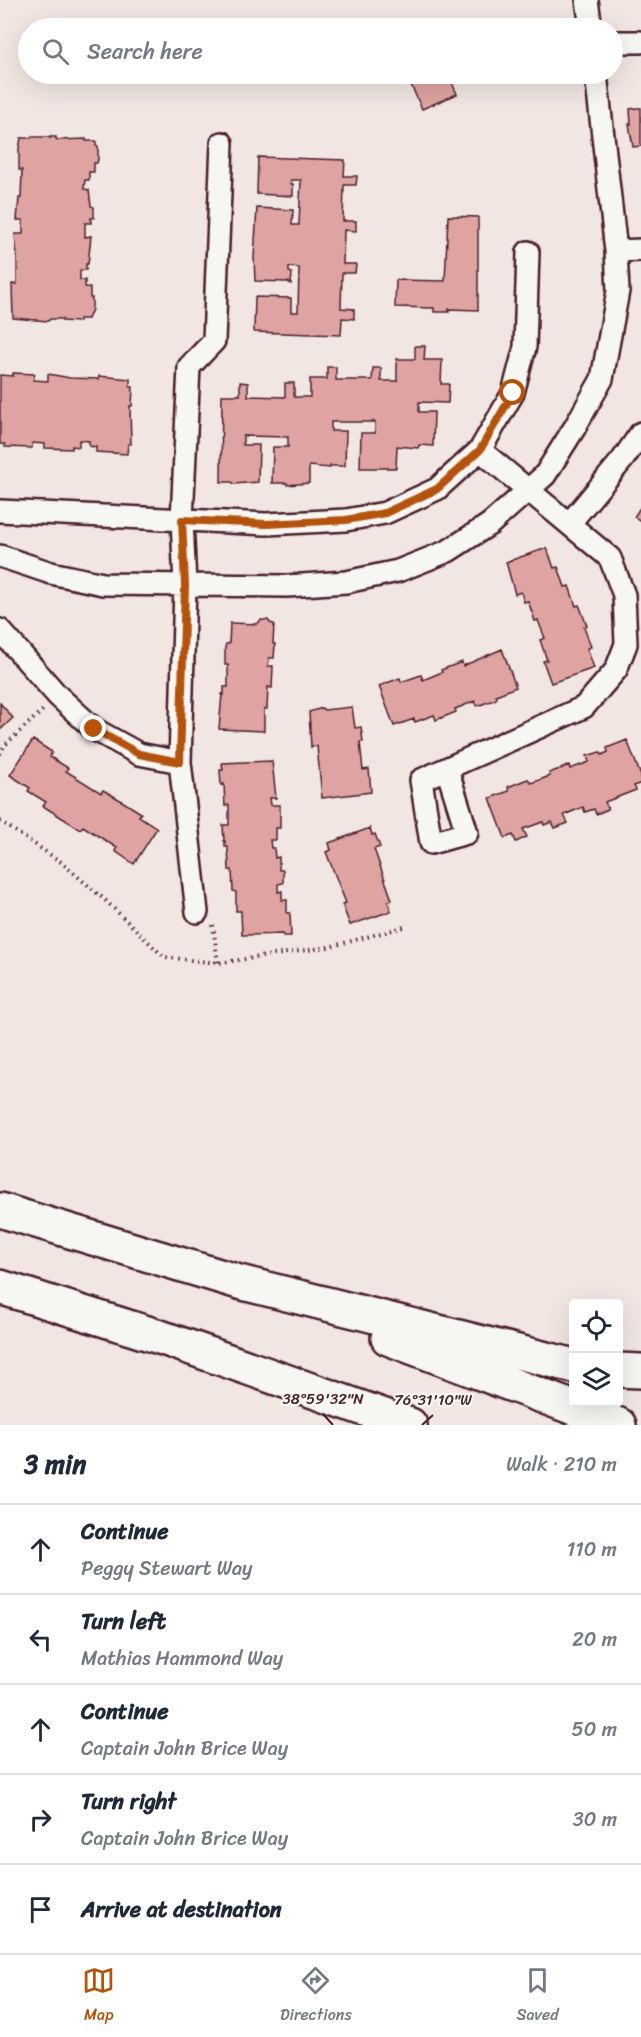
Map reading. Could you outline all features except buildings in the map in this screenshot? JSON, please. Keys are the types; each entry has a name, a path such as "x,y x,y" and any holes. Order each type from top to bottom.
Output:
{"highway":[{"path":"0,1210 239,1282 569,1365"},
{"path":"239,1282 619,1425"},
{"path":"0,1287 163,1338 410,1425"},
{"path":"163,1338 371,1425"},
{"path":"623,1370 641,1371"}],"street":[{"path":"587,0 590,18"},
{"path":"623,42 641,42"},
{"path":"0,556 51,573 103,584 287,586 346,582 398,571 448,551 490,524 545,475 602,379 618,291 616,250 597,84"},
{"path":"197,912 180,762 185,585 182,520 189,367 214,341 222,143"},
{"path":"616,250 641,250"},
{"path":"0,511 266,524 346,520 385,513 437,489 480,450 513,393 525,347 528,252"},
{"path":"569,524 623,459 641,433"},
{"path":"447,769 584,707 616,670 626,644 624,595 610,558 480,450"},
{"path":"0,630 58,696 94,729 139,754 180,762"}],"path":[{"path":"0,754 4,746 58,696"},
{"path":"197,912 212,917 218,963"}],"route":[{"path":"94,729 139,754 180,762 185,585 182,520 266,524 346,520 385,513 437,489 480,450 513,393"}]}
